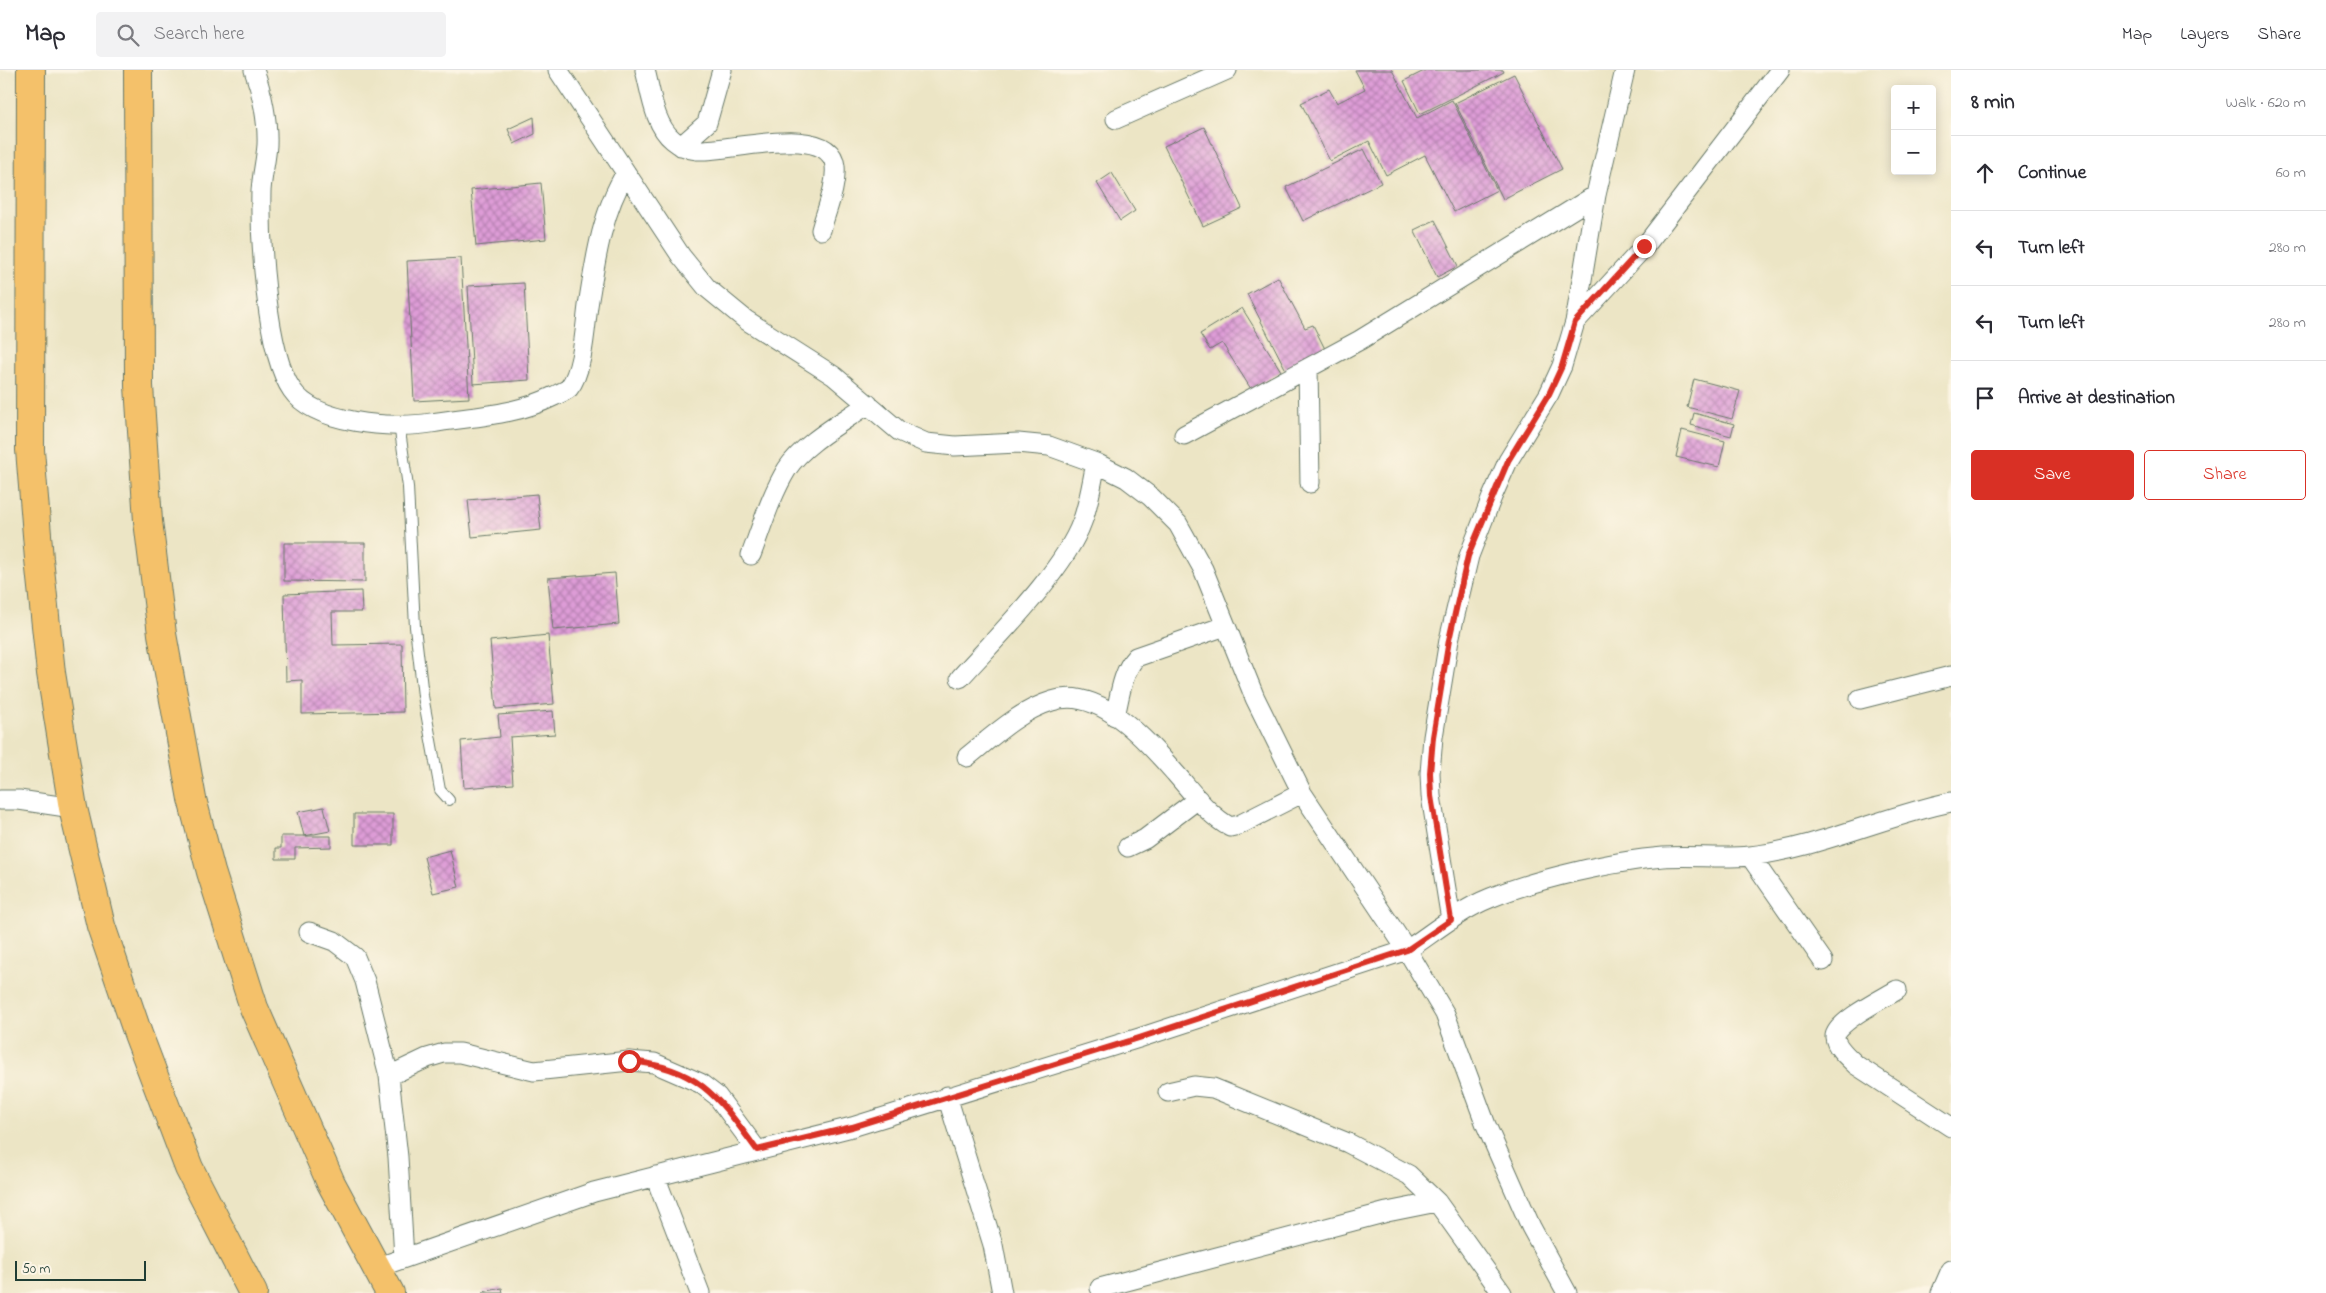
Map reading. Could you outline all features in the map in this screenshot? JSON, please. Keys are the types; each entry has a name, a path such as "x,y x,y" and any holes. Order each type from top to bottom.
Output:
{"highway":[{"path":"31,70 30,450 51,673 73,808 101,926 138,1034 189,1168 253,1293"},
{"path":"138,70 139,386 148,521 162,634 192,799 211,872 254,1008 330,1183 390,1293"}],"street":[{"path":"254,70 260,88 267,143 261,190 265,273 270,317 280,369 293,392 311,406 362,424 425,424 510,413 532,407 568,388 581,360 598,249 616,190 626,173"},
{"path":"558,70 681,256 707,288 746,320 834,376 899,431 926,443 955,446 1018,443 1048,446 1096,463 1126,478 1151,497 1178,524 1203,569 1255,698 1302,793 1407,950 1445,1014 1486,1124 1531,1227 1567,1293"},
{"path":"645,70 662,127 671,139 681,146 698,150 783,142 811,143 821,146 830,155 835,164 821,230"},
{"path":"681,146 707,123 722,70"},
{"path":"1116,119 1227,70"},
{"path":"1451,920 1431,796 1430,773 1433,737 1449,640 1468,556 1508,461 1549,394 1562,366 1575,322 1596,195 1625,70"},
{"path":"1575,322 1644,246 1780,70"},
{"path":"1184,435 1360,340 1596,195"},
{"path":"1308,368 1310,483"},
{"path":"751,555 776,491 788,468 804,450 868,404"},
{"path":"960,678 1037,591 1065,555 1082,523 1096,463"},
{"path":"1115,716 1125,674 1129,665 1136,657 1225,626"},
{"path":"1860,699 1951,676"},
{"path":"967,758 1009,723 1029,711 1053,700 1074,698 1092,702 1115,716 1147,741 1198,799 1230,827 1239,825 1302,793"},
{"path":"1128,847 1145,839 1198,799"},
{"path":"0,800 19,800 73,808"},
{"path":"376,1268 594,1192 852,1127 1139,1038 1407,950 1451,920 1490,898 1558,877 1633,861 1664,857 1750,856 1789,848 1951,802"},
{"path":"1750,856 1823,961"},
{"path":"309,932 334,940 355,956 365,981 389,1076 398,1157 404,1258"},
{"path":"1897,990 1843,1022 1836,1031 1835,1039 1856,1065 1951,1127"},
{"path":"389,1076 427,1058 444,1053 460,1053 534,1071 629,1061 654,1063 700,1083 717,1096 757,1150"},
{"path":"1168,1092 1194,1086 1213,1088 1348,1143 1409,1175 1437,1202 1502,1293"},
{"path":"947,1096 993,1245 1002,1293"},
{"path":"655,1176 700,1293"},
{"path":"1100,1288 1387,1212 1437,1202"},
{"path":"1941,1293 1951,1270"}],"lane":[{"path":"399,424 408,487 416,627 423,696 440,790 449,800"}],"building":[{"path":"1355,70 1392,70 1417,118 1452,100 1497,190 1454,212 1425,155 1386,175 1369,141 1330,161 1301,103 1329,89 1337,103 1365,89"},
{"path":"1426,70 1503,70 1504,72 1420,114 1404,81"},
{"path":"1514,74 1562,169 1503,199 1455,103"},
{"path":"534,117 535,134 514,144 508,129"},
{"path":"1204,127 1242,208 1203,226 1164,146"},
{"path":"1364,149 1381,183 1303,221 1286,187"},
{"path":"1112,173 1135,211 1120,221 1097,183"},
{"path":"541,183 546,239 476,246 471,190"},
{"path":"1435,220 1458,266 1437,277 1414,230"},
{"path":"461,258 469,398 414,401 407,261"},
{"path":"1278,277 1305,328 1313,325 1326,351 1286,370 1247,294"},
{"path":"524,283 529,380 473,384 468,286"},
{"path":"1242,308 1281,371 1251,389 1222,343 1210,350 1200,334"},
{"path":"1694,379 1740,391 1732,419 1687,407"},
{"path":"1694,413 1734,424 1731,436 1691,425"},
{"path":"1682,430 1725,441 1719,467 1676,457"},
{"path":"537,494 541,530 472,537 468,500"},
{"path":"284,543 365,543 365,582 284,581"},
{"path":"615,573 619,624 553,630 548,578"},
{"path":"361,591 362,612 332,612 333,645 402,644 403,712 302,714 302,680 286,681 284,594"},
{"path":"548,635 554,704 496,709 490,641"},
{"path":"553,711 555,734 510,737 513,784 464,788 461,741 500,737 498,715"},
{"path":"324,807 330,831 304,836 298,812"},
{"path":"354,814 393,814 393,845 354,845"},
{"path":"281,836 331,836 331,847 295,848 295,859 276,859 276,848 281,848"},
{"path":"450,850 459,887 433,893 424,857"},
{"path":"502,1288 503,1293 483,1293 483,1292"}],"route":[{"path":"629,1061 654,1063 700,1083 717,1096 757,1150 852,1127 1139,1038 1407,950 1451,920 1431,796 1430,773 1433,737 1449,640 1468,556 1508,461 1549,394 1562,366 1575,322 1644,246"}]}
